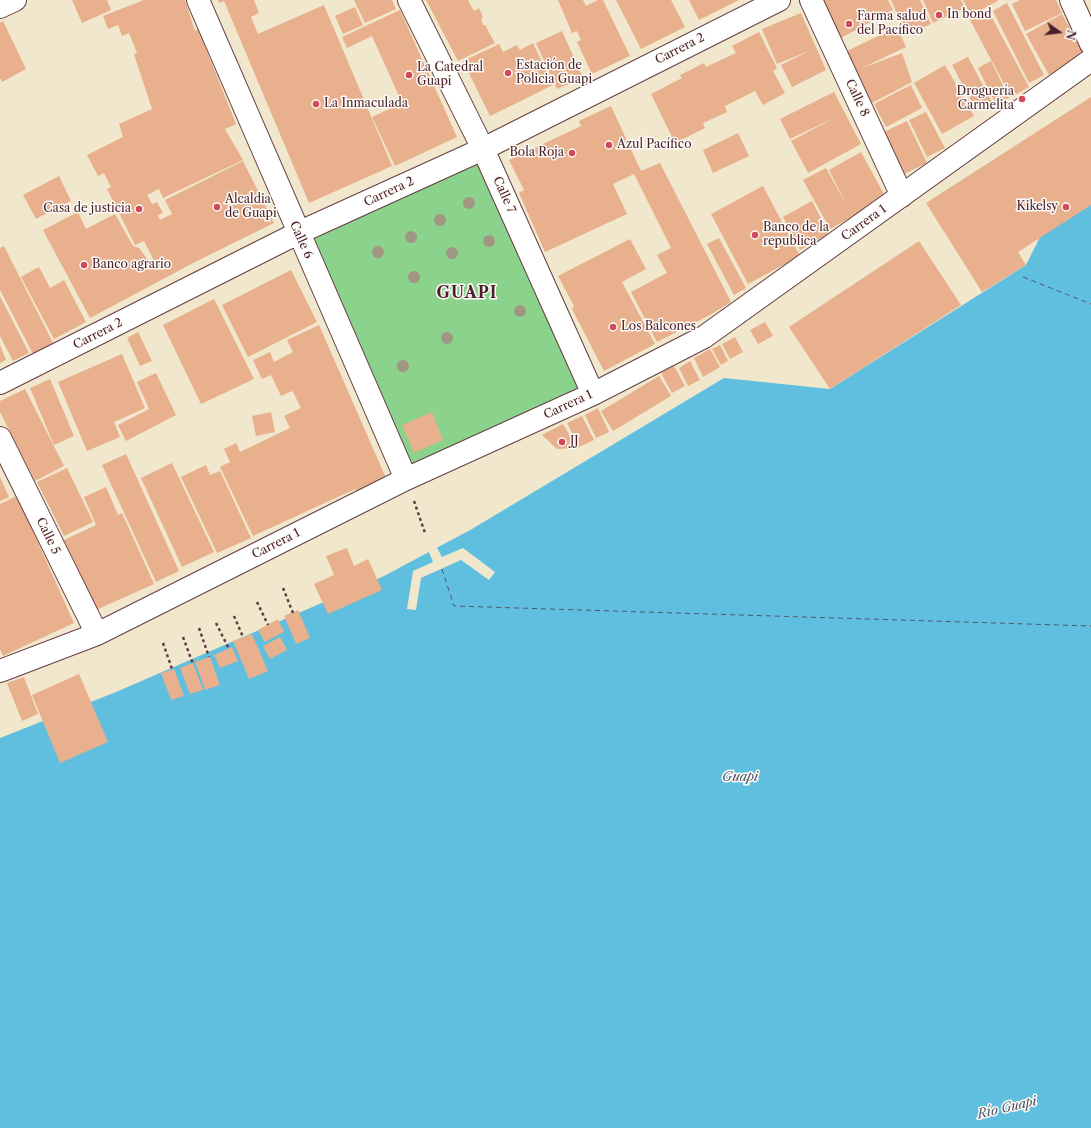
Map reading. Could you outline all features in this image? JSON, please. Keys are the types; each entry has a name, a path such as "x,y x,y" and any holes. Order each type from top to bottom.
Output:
{"street":[{"path":"0,8 15,0"},
{"name":"Calle 6","path":"198,0 406,479"},
{"name":"Calle 7","path":"409,0 483,149 593,394"},
{"name":"Carrera 2","path":"0,383 298,233 483,149 779,0"},
{"name":"Calle 8","path":"811,0 902,196"},
{"path":"1071,0 1091,44"},
{"name":"Carrera 1","path":"0,671 97,634 406,479 593,394 704,337 1091,60"},
{"name":"Calle 5","path":"0,438 97,634"}],"path":[{"path":"406,479 425,533"},
{"path":"283,588 292,613"},
{"path":"257,602 268,625"},
{"path":"234,616 243,637"},
{"path":"216,623 228,649"},
{"path":"199,628 209,657"},
{"path":"183,638 192,664"},
{"path":"163,643 172,669"}],"green space":[{"path":"483,149 593,394 406,479 298,233"}],"water":[{"name":"Guapi","path":"1091,139 1091,1128 0,1128 0,738 116,692 384,576 472,529 724,378 830,389 1026,265 1088,141"}],"pier":[{"path":"436,546 442,557 463,548 495,572 489,580 461,560 421,578 416,610 407,609 413,571 433,562 428,550"}],"building":[{"path":"72,0 107,0 111,10 82,23"},
{"path":"144,0 185,0 195,31 198,29 236,124 225,129 243,160 163,198 159,189 147,195 152,204 157,202 163,213 158,215 160,220 172,214 165,200 243,161 274,223 195,262 90,318 43,230 78,212 86,229 115,214 133,246 139,248 150,263 154,261 144,241 135,245 107,189 111,187 104,173 98,176 87,155 123,137 119,124 152,109 134,54 137,53 129,33 122,36 118,25 108,29 103,16"},
{"name":"La Inmaculada","path":"218,0 254,0 259,13 251,17 258,34 324,5 392,166 309,203 224,1 219,3"},
{"path":"354,0 392,0 396,9 365,23"},
{"path":"426,0 468,0 474,11 479,8 483,17 481,19 483,25 485,25 495,43 458,61"},
{"path":"558,0 583,0 586,6 598,0 603,0 630,56 592,74 577,42 581,40 577,31 572,33"},
{"path":"616,0 671,0 685,27 641,49"},
{"path":"689,0 739,0 699,20"},
{"name":"Farma salud del Pacífico","path":"819,0 888,0 893,10 839,39"},
{"path":"891,0 920,0 931,24 906,35"},
{"name":"In bond","path":"923,0 961,0 965,8 933,23"},
{"path":"963,0 997,0 998,1 971,15"},
{"path":"1020,0 1056,0 1062,13 1025,31 1012,4"},
{"path":"1007,3 1044,75 1029,83 993,11"},
{"path":"355,7 363,25 343,34 335,16"},
{"name":"La Catedral Guapi","path":"400,10 457,137 395,166 372,117 402,103 372,36 347,48 342,37"},
{"path":"988,10 1029,87 1011,97 970,20"},
{"path":"801,13 826,70 792,87 781,65 811,50 777,64 762,29"},
{"path":"1062,14 1085,55 1049,75 1026,34"},
{"path":"3,21 26,69 2,82 0,78 0,23"},
{"path":"897,27 906,47 860,69 902,53 912,82 872,103 847,51"},
{"path":"562,31 583,78 557,89 536,43"},
{"path":"759,32 777,68 773,71 785,93 763,105 755,91 725,106 727,112 703,123 705,128 675,143 651,94 682,78 680,75 704,63 706,67 736,53 732,46"},
{"name":"Estación de Policia Guapi","path":"533,43 553,85 490,116 463,61 499,44 503,52 517,45 520,50"},
{"path":"968,57 992,102 976,110 952,65"},
{"path":"991,61 1009,98 996,105 978,68"},
{"path":"945,65 974,116 942,134 914,83"},
{"path":"911,85 922,108 886,127 874,104"},
{"path":"834,92 861,144 808,173 791,141 836,117 790,139 780,119"},
{"path":"1091,97 1091,205 1018,252 1026,265 982,292 926,203"},
{"path":"611,106 641,171 660,163 731,302 710,315 657,342 631,292 667,273 657,255 671,248 634,174 613,184 627,214 545,252 519,193 524,190 509,160 581,126 579,121"},
{"path":"926,112 945,148 927,157 909,120"},
{"path":"907,121 927,163 904,174 884,132"},
{"path":"738,133 749,156 713,173 703,150"},
{"path":"861,152 886,198 830,229 803,180 826,168 848,208 829,170"},
{"path":"59,176 71,201 36,219 23,195"},
{"name":"Banco de la republica","path":"763,186 800,256 748,284 711,214"},
{"path":"812,201 829,234 800,250 783,217"},
{"path":"719,238 746,288 734,295 707,244"},
{"path":"630,239 646,269 622,282 655,344 604,371 572,309 574,306 558,276"},
{"path":"919,241 961,305 830,389 789,327"},
{"path":"4,246 53,343 33,354 0,290 0,248"},
{"path":"39,267 50,288 64,280 86,322 54,339 21,277"},
{"path":"291,270 317,322 248,357 222,305"},
{"path":"0,296 29,353 13,361 0,336"},
{"path":"214,299 254,379 201,404 163,325"},
{"path":"765,322 773,336 758,344 750,330"},
{"path":"319,325 386,478 357,491 356,489 342,495 253,536 220,467 230,462 224,449 236,443 240,452 290,428 284,416 301,408 294,394 292,391 281,396 271,375 262,379 253,360 270,352 274,362 293,352 287,340"},
{"path":"138,332 152,361 140,366 127,338"},
{"path":"735,337 743,352 730,359 722,344"},
{"path":"0,345 6,360 0,363"},
{"path":"720,345 728,361 721,365 712,349"},
{"path":"710,349 720,367 703,377 694,358"},
{"path":"122,354 145,408 114,422 120,437 87,451 58,382"},
{"path":"690,361 700,380 688,386 679,368"},
{"path":"674,366 685,386 672,393 661,373"},
{"path":"156,373 176,415 126,441 118,425 149,409 137,382"},
{"path":"659,376 671,396 613,431 601,411"},
{"path":"50,379 74,436 54,445 30,388"},
{"path":"25,389 64,466 35,481 0,412 0,401"},
{"path":"598,408 609,432 596,438 585,415"},
{"path":"271,412 275,432 256,436 252,416"},
{"path":"432,412 443,440 414,453 402,425"},
{"path":"582,416 594,440 579,447 567,423"},
{"name":"JJ","path":"563,424 578,448 557,449 542,435"},
{"path":"126,454 179,571 156,582 102,465"},
{"path":"172,463 214,552 182,567 141,478"},
{"path":"206,465 210,475 220,471 251,538 217,553 181,477"},
{"path":"67,468 93,522 64,536 37,482"},
{"path":"0,477 9,497 0,501"},
{"path":"106,487 118,515 122,513 154,584 96,610 64,540 96,525 84,497"},
{"path":"17,496 74,623 3,656 0,649 0,504"},
{"path":"347,548 354,566 368,559 382,590 328,614 314,584 334,575 326,556"},
{"path":"298,610 310,638 296,644 284,616"},
{"path":"278,619 284,632 265,642 258,630"},
{"path":"252,634 268,671 249,679 233,641"},
{"path":"280,637 287,650 270,659 263,646"},
{"path":"232,647 238,661 220,668 214,655"},
{"path":"209,657 220,685 205,690 195,662"},
{"path":"193,663 203,690 190,694 180,668"},
{"path":"174,669 184,696 171,700 161,673"},
{"path":"79,674 108,742 60,763 32,695"},
{"path":"24,677 38,714 22,721 7,683"}],"ferry route":[{"path":"1023,277 1091,304"},
{"path":"442,569 454,606 1091,626"}],"place":[{"name":"In bond","path":"939,15"},
{"name":"Farma salud del Pacífico","path":"849,24"},
{"name":"Estación de Policia Guapi","path":"508,73"},
{"name":"La Catedral Guapi","path":"409,75"},
{"name":"Droguería Carmelita","path":"1022,99"},
{"name":"La Inmaculada","path":"316,104"},
{"name":"Azul Pacífico","path":"609,145"},
{"name":"Bola Roja","path":"572,153"},
{"name":"Alcaldia de Guapi","path":"217,207"},
{"name":"Kikelsy","path":"1066,207"},
{"name":"Casa de justicia","path":"139,209"},
{"name":"Banco de la republica","path":"755,235"},
{"name":"Banco agrario","path":"84,265"},
{"name":"Los Balcones","path":"613,327"},
{"name":"JJ","path":"562,442"}],"district":[{"name":"GUAPI","path":"467,293"}],"water label":[{"name":"Río Guapi","path":"1007,1108"}]}
